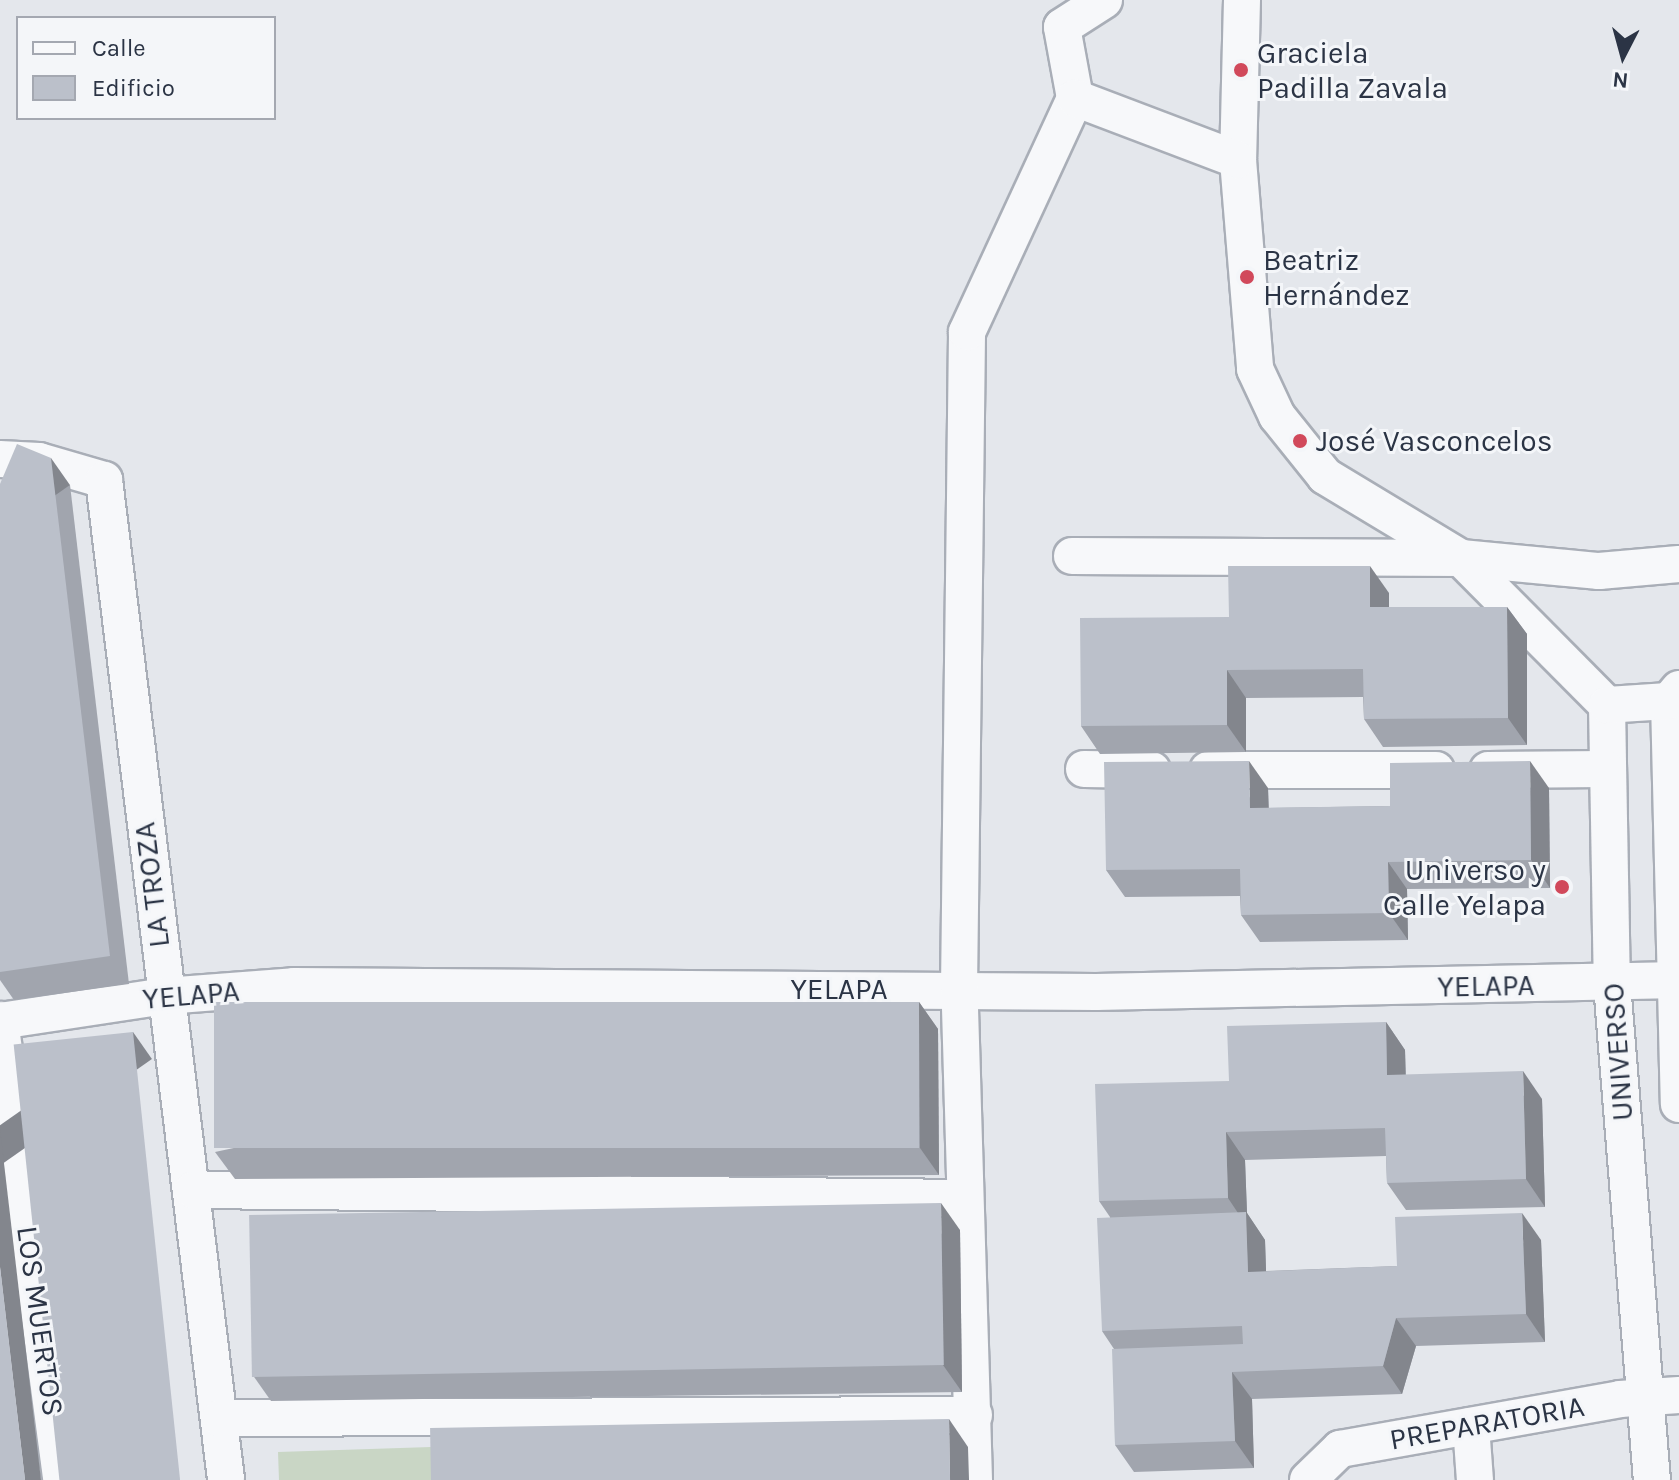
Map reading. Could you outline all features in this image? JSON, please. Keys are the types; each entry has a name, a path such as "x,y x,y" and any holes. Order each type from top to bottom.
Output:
{"street":[{"path":"974,1480 959,989 967,332 1075,98 1062,27 1104,0"},
{"path":"1242,0 1238,160 1255,369 1277,416 1325,476 1461,558 1607,705"},
{"path":"1075,98 1238,160"},
{"name":"LA TROZA","path":"0,459 39,461 104,480 226,1480"},
{"path":"1072,556 1461,558 1599,571 1679,564"},
{"name":"UNIVERSO","path":"1652,1480 1662,1396 1612,984 1607,705 1674,695 1679,1104"},
{"path":"1084,769 1606,769"},
{"name":"YELAPA","path":"0,1020 165,996 294,986 1096,992 1612,984 1676,980"},
{"name":"LOS MUERTOS","path":"0,1020 61,1480"},
{"path":"193,1190 965,1198"},
{"name":"PREPARATORIA","path":"1308,1480 1340,1449 1662,1396"},
{"path":"220,1418 974,1415"},
{"path":"1471,1426 1475,1480"}],"green space":[{"path":"431,1447 432,1480 279,1480 278,1452"}],"building":[{"path":"17,444 51,458 110,956 0,972 0,484"},
{"path":"1228,566 1370,566 1370,607 1507,607 1508,718 1364,719 1363,669 1227,670 1227,725 1081,726 1080,618 1229,617"},
{"path":"1249,761 1250,808 1390,806 1390,763 1530,761 1531,860 1388,862 1389,913 1241,915 1240,869 1106,870 1104,762"},
{"path":"214,1002 919,1002 919,1148 214,1148"},
{"path":"1386,1022 1387,1075 1523,1071 1526,1179 1387,1183 1385,1128 1226,1132 1228,1198 1099,1201 1095,1084 1229,1081 1227,1026"},
{"path":"133,1032 180,1480 59,1480 14,1045"},
{"path":"941,1203 944,1365 252,1377 249,1215"},
{"path":"1246,1212 1248,1272 1397,1266 1395,1217 1522,1213 1526,1314 1396,1318 1383,1366 1232,1372 1235,1441 1115,1445 1112,1349 1243,1344 1242,1326 1102,1331 1097,1218"},
{"path":"0,1267 25,1480 0,1480"},
{"path":"949,1419 950,1480 431,1480 430,1428"}],"place":[{"name":"Graciela Padilla Zavala","path":"1241,70"},
{"name":"Beatriz Hernández","path":"1247,277"},
{"name":"José Vasconcelos","path":"1300,441"},
{"name":"Universo y Calle Yelapa","path":"1562,887"}]}
